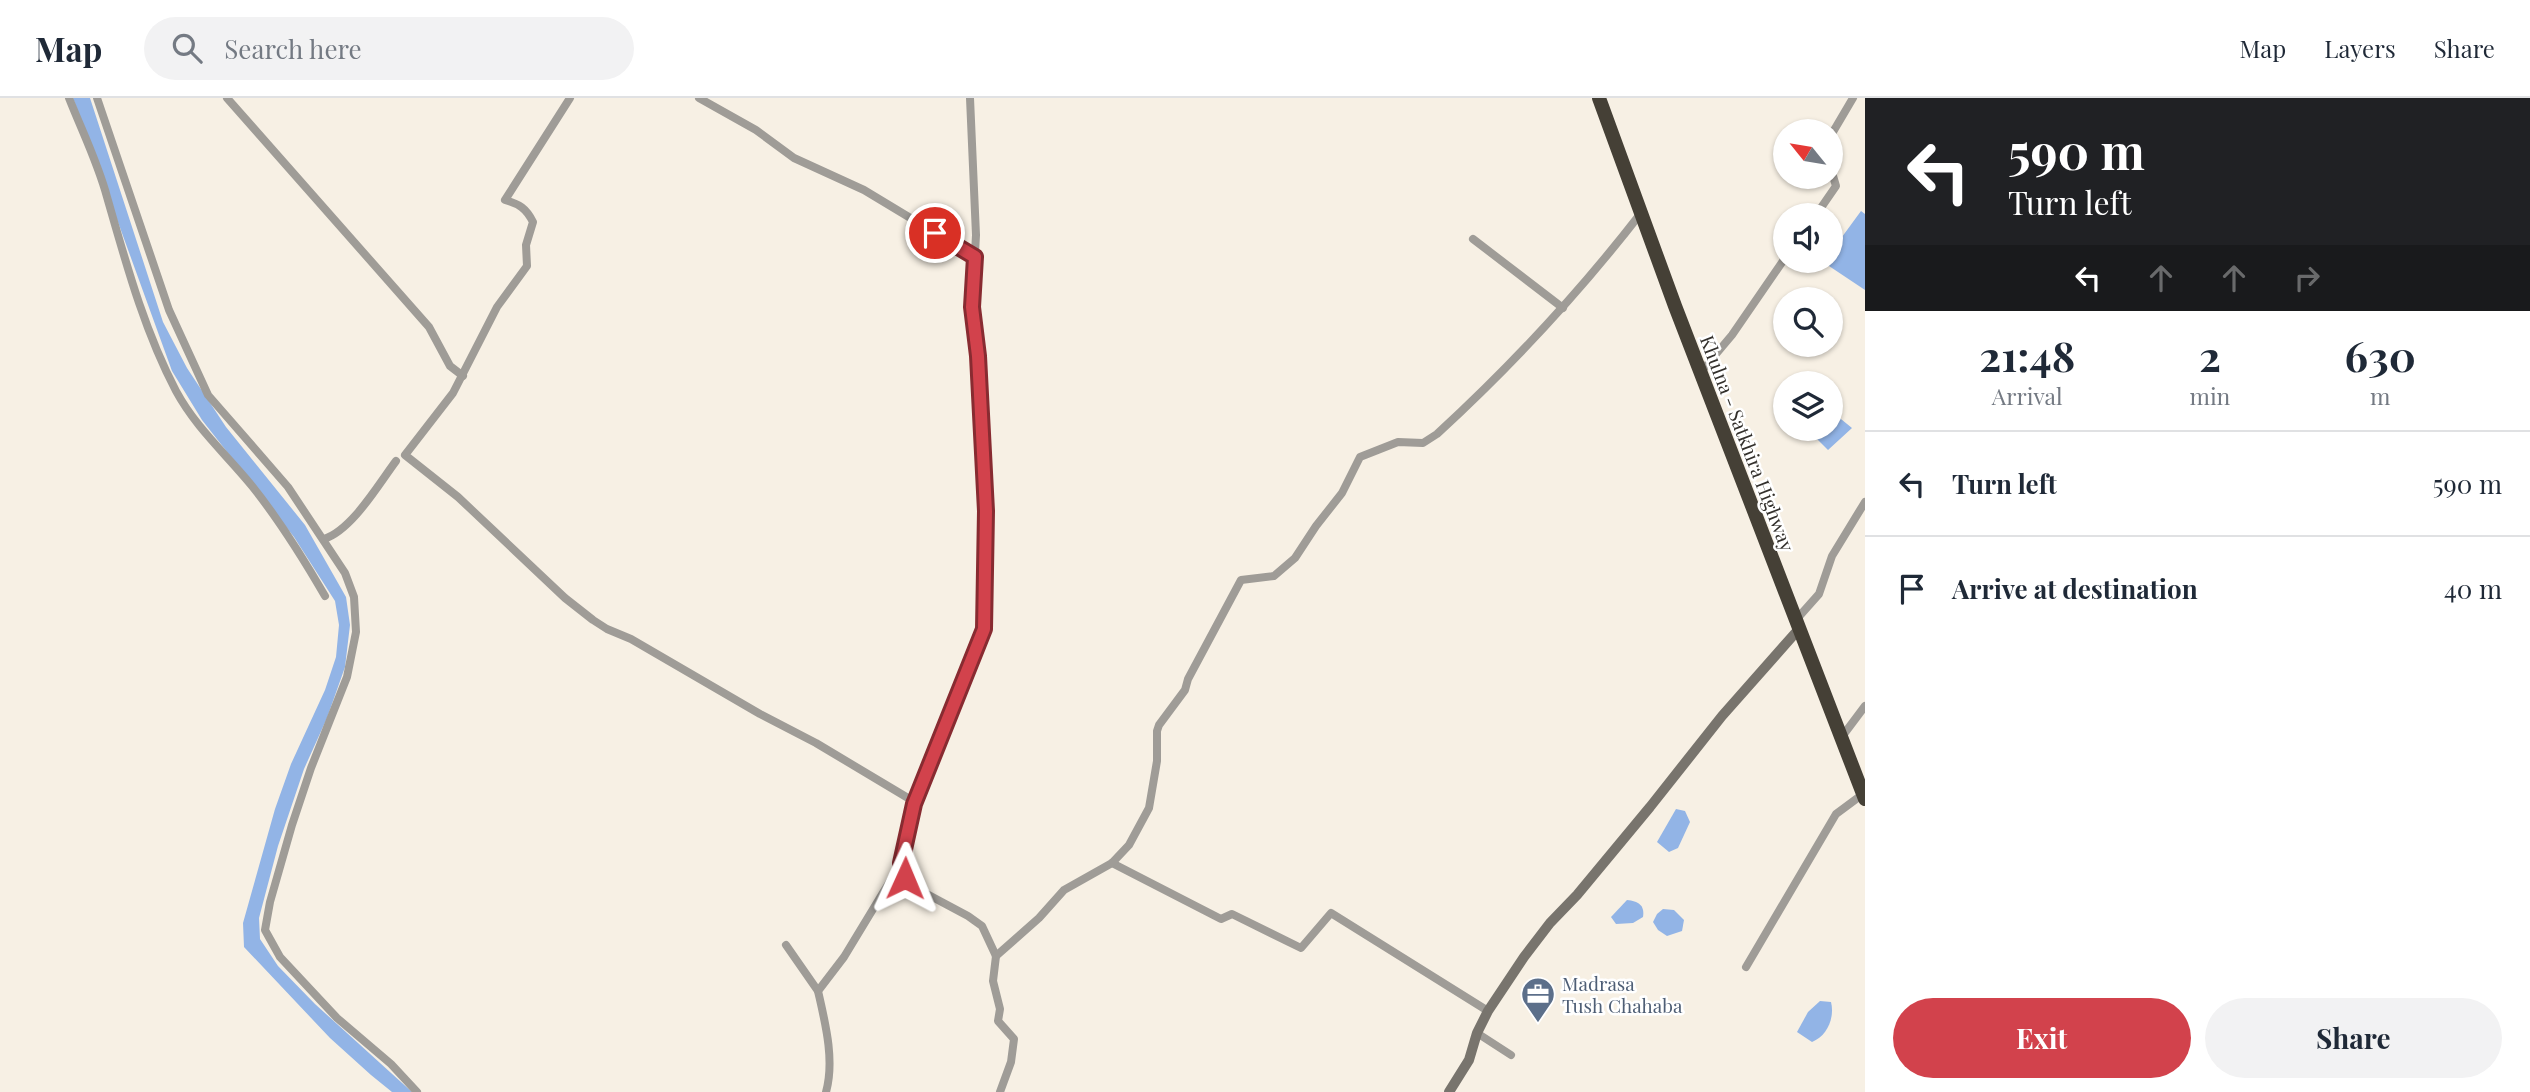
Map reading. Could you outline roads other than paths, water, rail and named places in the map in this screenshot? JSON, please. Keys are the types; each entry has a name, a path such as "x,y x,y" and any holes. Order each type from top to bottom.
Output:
{"highway":[{"name":"Khulna - Satkhira Highway","path":"1599,98 1700,373 1864,797"}],"street":[{"path":"69,98 107,194 130,279 162,363 176,391 193,421 251,485 278,520 325,596"},
{"path":"97,98 169,310 208,395 288,486 345,573 354,597 356,632 346,677 292,825 270,902 265,930 280,957 337,1018 391,1064 417,1092"},
{"path":"227,98 429,327 450,366 463,376"},
{"path":"570,98 505,200 519,204 527,210 533,222 526,245 527,266 497,307 453,393 405,455 458,498 565,598 593,620 816,743 914,804"},
{"path":"699,98 756,130 794,158 864,190 975,257"},
{"path":"818,991 844,957 901,863 914,804 984,629 986,511 978,356 972,307 976,235 970,98"},
{"path":"1841,119 1853,98"},
{"path":"996,956 1039,918 1064,890 1112,863 1129,845 1149,808 1157,761 1159,725 1185,690 1188,679 1241,580 1274,576 1295,558 1342,493 1360,457 1398,442 1423,443 1437,435 1529,347 1641,213"},
{"path":"1473,239 1563,308"},
{"path":"1700,373 1732,335 1775,273"},
{"path":"324,540 337,536 396,461"},
{"path":"1449,1092 1469,1059 1477,1033 1488,1011 1550,923 1577,895 1797,625 1819,594 1832,556 1865,502"},
{"path":"1841,738 1865,706"},
{"path":"1746,967 1836,814 1864,797"},
{"path":"901,863 905,878 923,892 982,926 996,956 993,981 1000,1009 998,1021 1014,1039 1011,1062 1000,1092"},
{"path":"1112,863 1221,919 1232,914 1301,948 1331,913 1488,1011"},
{"path":"786,945 818,991 826,1024 829,1080 826,1092"},
{"path":"1477,1033 1511,1055"}],"water":[{"path":"73,98 90,98 163,322 187,368 226,427 305,525 346,597 350,625 345,667 327,718 304,769 278,846 259,918 260,939 278,966 315,1004 412,1092 392,1092 371,1075 330,1038 244,947 243,923 275,809 336,657 339,625 335,601 294,537 202,420 172,371"},
{"path":"1861,211 1865,214 1865,290 1840,273 1843,273 1843,236"},
{"path":"1843,421 1852,428 1843,436"},
{"path":"1819,441 1838,441 1828,450"},
{"path":"1676,809 1685,811 1690,822 1678,848 1669,852 1657,842"},
{"path":"1627,900 1640,904 1643,917 1633,923 1616,924 1611,917"},
{"path":"1663,909 1674,910 1684,920 1682,931 1667,936 1658,930 1653,922"},
{"path":"1820,1001 1831,1002 1831,1020 1826,1031 1812,1042 1797,1032 1808,1012"}],"place":[{"name":"Madrasa Tush Chahaba","path":"1538,1024"}]}
